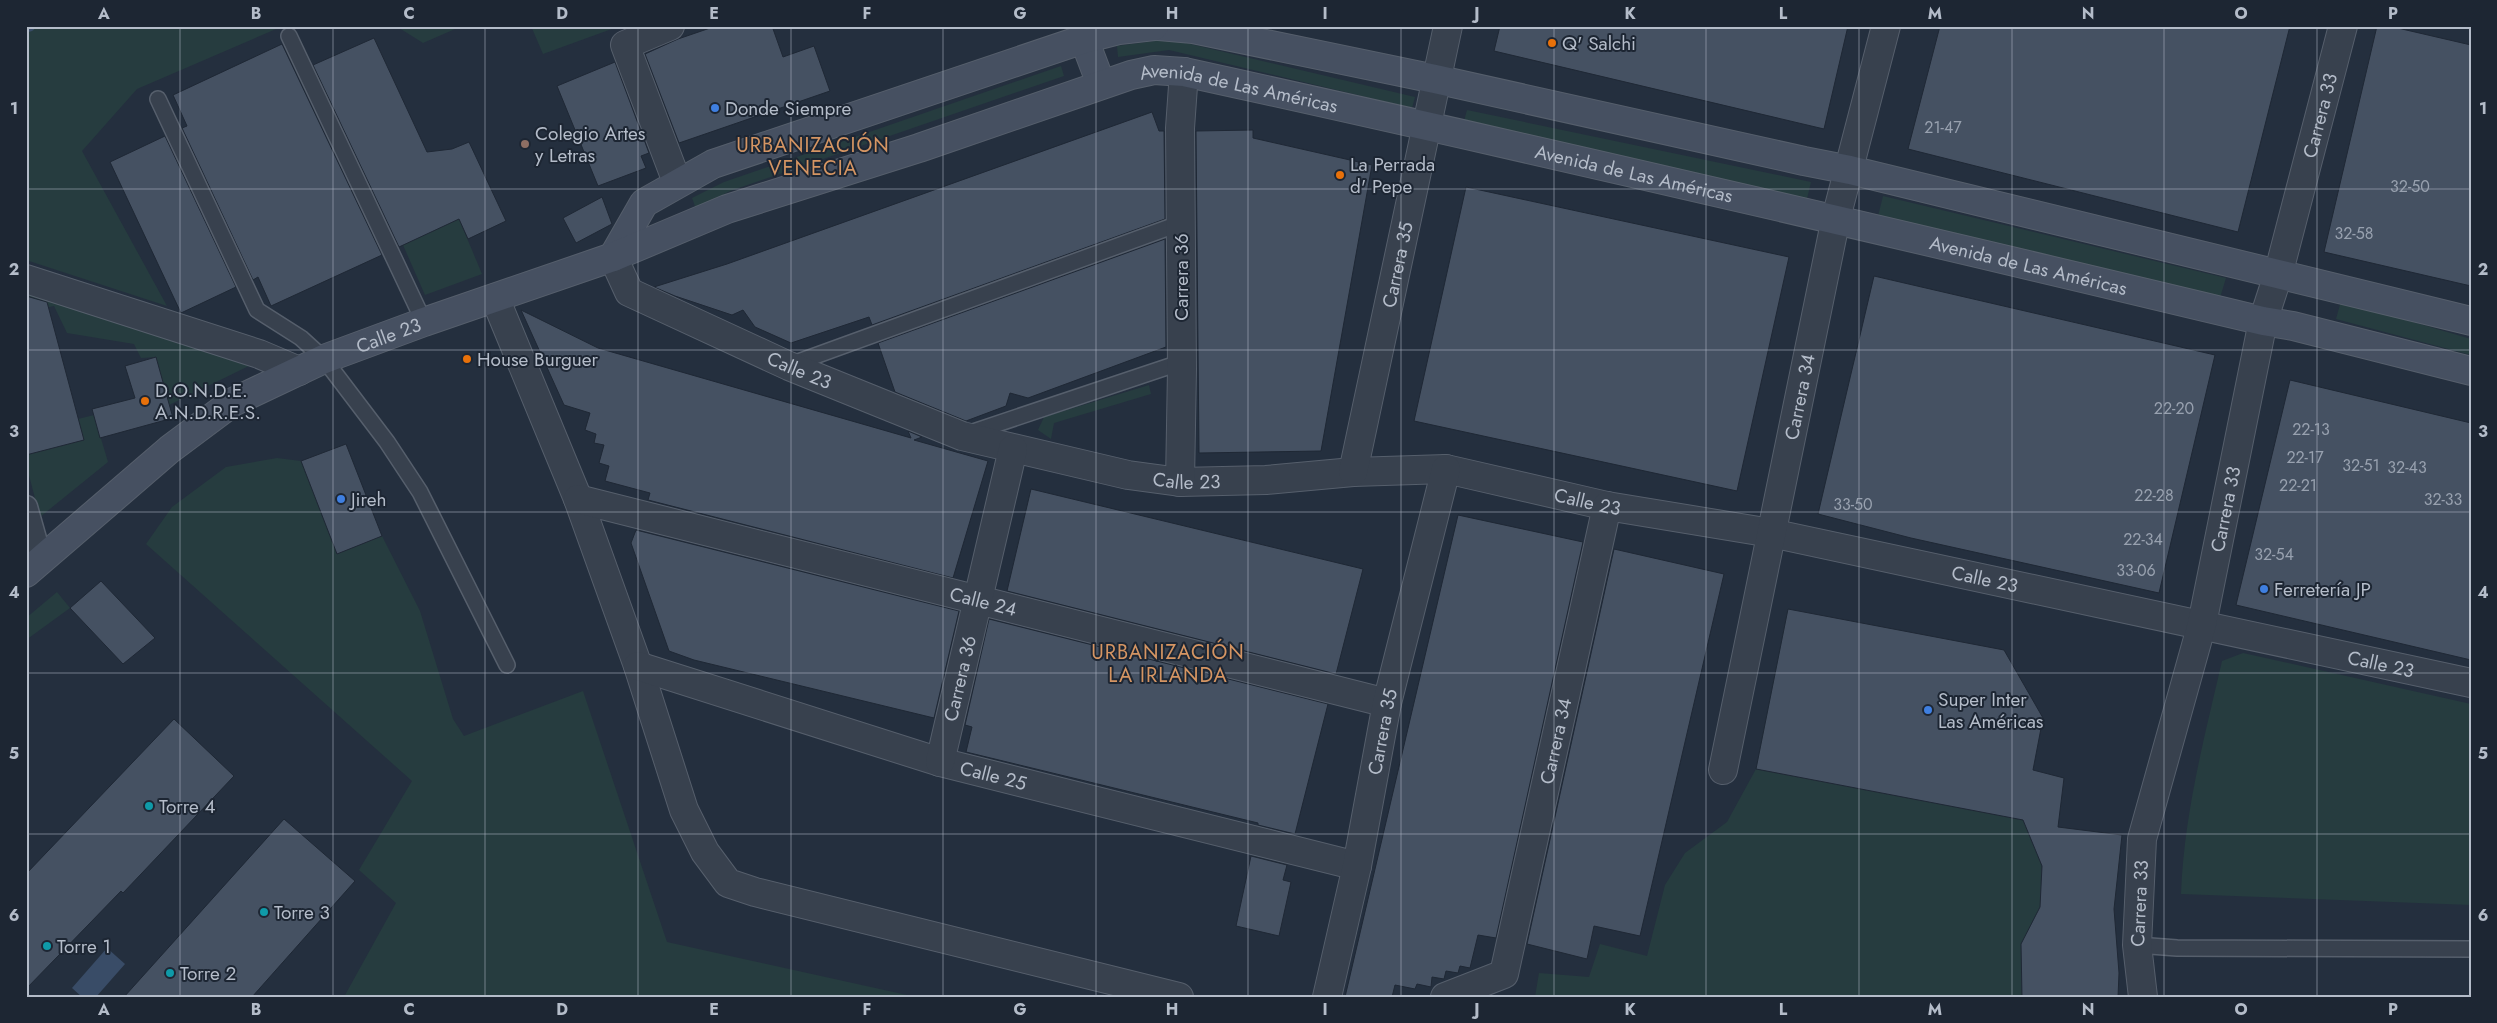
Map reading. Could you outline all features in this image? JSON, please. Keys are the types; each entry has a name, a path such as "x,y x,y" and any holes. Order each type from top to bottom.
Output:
{"main road":[{"path":"613,257 644,203 677,182 713,164 1084,39 1119,30 1154,26"},
{"path":"1159,26 1193,29 1435,79 1850,170 2471,321"},
{"path":"1084,39 1101,84"},
{"name":"Avenida de Las Américas","path":"613,257 727,209 919,148 1101,84 1154,70 1184,72 1836,218 2263,321 2293,326 2471,371"},
{"name":"Calle 23","path":"34,567 170,450 233,402 324,359 424,322 613,257"}],"street":[{"path":"670,26 625,45 677,182"},
{"name":"Carrera 35","path":"1353,472 1425,125 1448,26"},
{"name":"Carrera 34","path":"1723,770 1836,218 1886,26"},
{"name":"Carrera 33","path":"2143,997 2137,945 2142,839 2202,624 2263,321 2278,275 2343,26"},
{"name":"Carrera 36","path":"1180,482 1182,362 1180,128 1184,72"},
{"name":"Calle 23","path":"613,257 628,292 789,366 962,436 1013,449 1128,475 1180,482 1266,480 1353,472 1446,469 1607,506 1771,533 2471,683"},
{"path":"26,279 259,354 298,372"},
{"path":"495,298 578,499 638,666 684,810 705,852 728,883 755,892 1179,997"},
{"name":"Carrera 36","path":"940,762 1013,449"},
{"name":"Carrera 35","path":"1327,997 1357,866 1387,703 1446,469"},
{"name":"Calle 24","path":"578,499 1387,703"},
{"name":"Carrera 34","path":"1445,997 1504,974 1607,506"},
{"path":"26,507 34,567"},
{"name":"Calle 25","path":"638,666 940,762 1357,866"}],"lane":[{"path":"289,36 424,322"},
{"path":"158,99 257,310 301,338 324,359 387,442 420,492 507,666"},
{"path":"789,366 1181,223"},
{"path":"962,436 1182,362"},
{"path":"2137,945 2177,948 2471,949"}],"green space":[{"path":"26,26 283,26 137,89 82,151 167,306 26,260"},
{"path":"396,26 462,26 423,43"},
{"path":"531,26 620,26 543,54"},
{"path":"1169,39 1415,97 1412,108 1169,50 1118,57 1117,46"},
{"path":"1061,66 1064,76 730,191 696,209 692,198 724,182"},
{"path":"1467,110 1811,182 1806,203 1464,121"},
{"path":"1883,196 2226,278 2219,301 1877,220"},
{"path":"459,219 482,274 425,295 403,245"},
{"path":"26,284 257,362 169,405 156,357 141,358 134,344 67,333 54,306 26,312"},
{"path":"2341,301 2471,339 2471,355 2336,319"},
{"path":"1149,385 1151,394 1054,423 1051,439 1038,430 1044,417"},
{"path":"94,415 108,462 40,517 26,464 26,455 84,440 78,419"},
{"path":"277,458 301,461 337,554 382,536 420,611 453,719 464,736 583,691 667,942 916,997 344,997 396,903 359,870 412,781 146,544 172,507 226,467"},
{"path":"57,592 70,608 26,640 26,618"},
{"path":"2243,653 2471,704 2471,905 2181,894 2186,835 2191,806 2222,661"},
{"path":"1756,769 2023,820 2042,866 2040,907 2021,944 2022,997 1535,997 1539,973 1589,977 1600,944 1647,956 1665,885 1685,853 1727,822"}],"water":[{"path":"107,948 125,964 96,997 82,997 72,988"}],"building":[{"path":"716,26 772,26 783,57 814,46 830,91 679,143 645,54 678,39"},
{"path":"1500,26 1848,26 1824,129 1494,51"},
{"path":"1940,26 2290,26 2238,232 1908,149"},
{"path":"2377,26 2389,26 2471,45 2471,286 2324,252"},
{"path":"374,38 427,152 452,149 469,142 506,221 468,239 459,219 399,247 313,65"},
{"path":"282,44 382,255 271,306 258,277 253,280 182,128 187,126 173,95"},
{"path":"615,62 649,153 641,156 646,168 598,186 557,86"},
{"path":"1152,112 1159,131 1164,131 1165,219 872,325 869,317 791,343 755,327 743,310 732,315 654,287 727,264"},
{"path":"1253,130 1253,138 1372,165 1321,451 1199,453 1196,131"},
{"path":"165,136 236,287 181,313 110,162"},
{"path":"1466,187 1789,257 1737,491 1414,421"},
{"path":"602,197 612,224 576,243 563,218"},
{"path":"1165,239 1166,347 1028,398 1010,393 1006,406 966,421 895,392 878,343"},
{"path":"1874,276 2215,355 2159,593 1911,538 1818,514"},
{"path":"26,296 47,302 84,440 26,455"},
{"path":"521,310 598,348 911,438 908,431 922,437 914,440 988,461 953,578 648,500 650,493 605,481 609,466 599,463 604,445 594,443 596,434 585,430 590,413 564,405"},
{"name":"D.O.N.D.E. A.N.D.R.E.S.","path":"156,357 173,418 100,438 92,409 135,398 125,366"},
{"path":"2290,380 2471,423 2471,660 2236,605"},
{"name":"Jireh","path":"346,444 382,536 337,554 301,461"},
{"path":"1031,489 1363,569 1336,674 1007,591"},
{"path":"1458,515 1583,542 1496,938 1478,935 1470,968 1460,966 1458,973 1446,971 1444,979 1432,977 1431,987 1417,984 1415,989 1395,985 1392,997 1345,997"},
{"path":"636,530 959,611 934,718 694,660 669,651 631,543"},
{"path":"1614,549 1724,574 1640,936 1594,926 1587,959 1527,944"},
{"path":"101,581 155,638 123,664 70,608"},
{"path":"1788,609 2004,650 2043,718 2033,770 2064,778 2058,827 2122,835 2114,909 2119,973 2118,997 2022,997 2021,944 2040,907 2042,866 2023,820 1756,769"},
{"path":"989,619 1328,704 1295,834 1258,825 1258,823 966,752 972,727 965,725"},
{"name":"Torre 4","path":"174,719 234,776 123,893 121,891 26,989 26,874"},
{"name":"Torre 3","path":"284,819 355,881 252,997 124,997"},
{"path":"1251,856 1287,865 1283,880 1291,882 1279,936 1236,926"}],"waterway":[{"path":"26,27 30,26"}],"place":[{"name":"Q' Salchi","path":"1552,43"},
{"name":"Donde Siempre","path":"715,108"},
{"name":"Colegio Artes y Letras","path":"525,144"},
{"name":"La Perrada d' Pepe","path":"1340,175"},
{"name":"House Burguer","path":"467,359"},
{"name":"D.O.N.D.E. A.N.D.R.E.S.","path":"145,401"},
{"name":"Jireh","path":"341,499"},
{"name":"Ferretería JP","path":"2264,589"},
{"name":"Super Inter Las Américas","path":"1928,710"},
{"name":"Torre 4","path":"149,806"},
{"name":"Torre 3","path":"264,912"},
{"name":"Torre 1","path":"47,946"},
{"name":"Torre 2","path":"170,973"}],"district":[{"name":"URBANIZACIÓN VENECIA","path":"813,156"},
{"name":"URBANIZACIÓN LA IRLANDA","path":"1168,664"}]}
